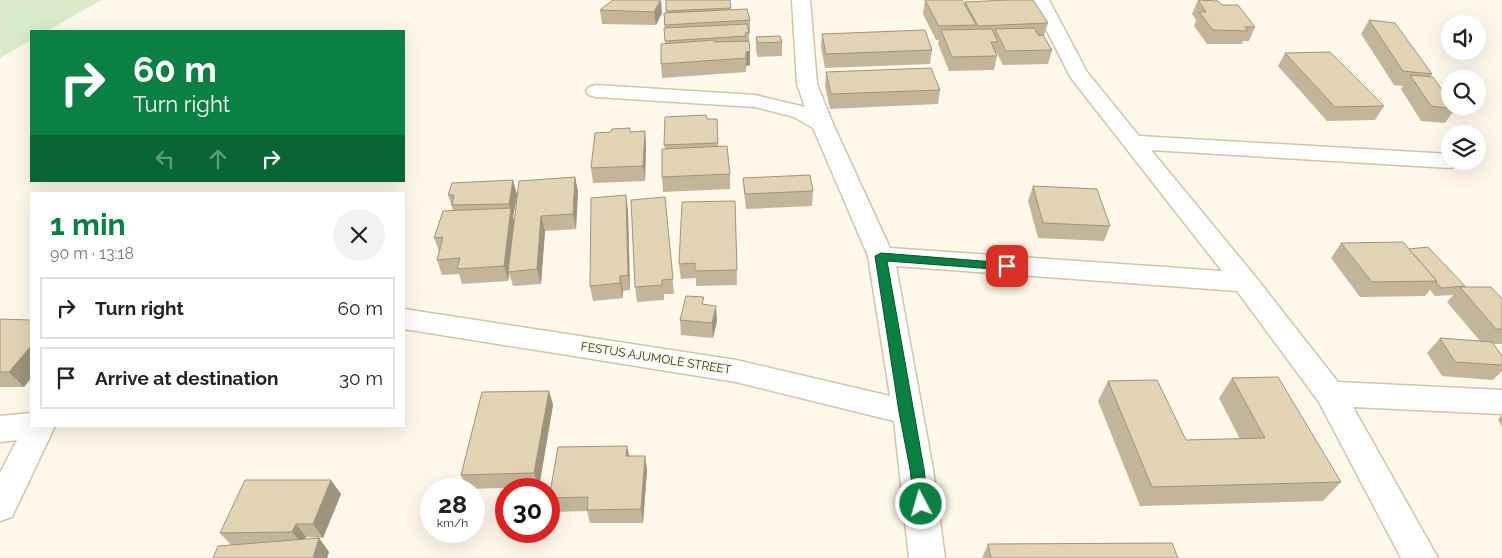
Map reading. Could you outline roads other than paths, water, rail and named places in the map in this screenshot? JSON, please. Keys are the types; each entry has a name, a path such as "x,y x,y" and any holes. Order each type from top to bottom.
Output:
{"street":[{"path":"801,0 807,84 822,124 881,256 917,469 927,558"},
{"path":"1040,0 1078,74 1245,282 1330,394 1420,558"},
{"path":"596,91 756,101 801,112 822,124"},
{"path":"1131,142 1441,160"},
{"path":"881,256 1245,282"},
{"name":"FESTUS AJUMOLE STREET","path":"405,319 736,371 906,412"},
{"path":"1330,394 1502,402"},
{"path":"0,429 30,426"},
{"path":"0,506 40,427"}]}
